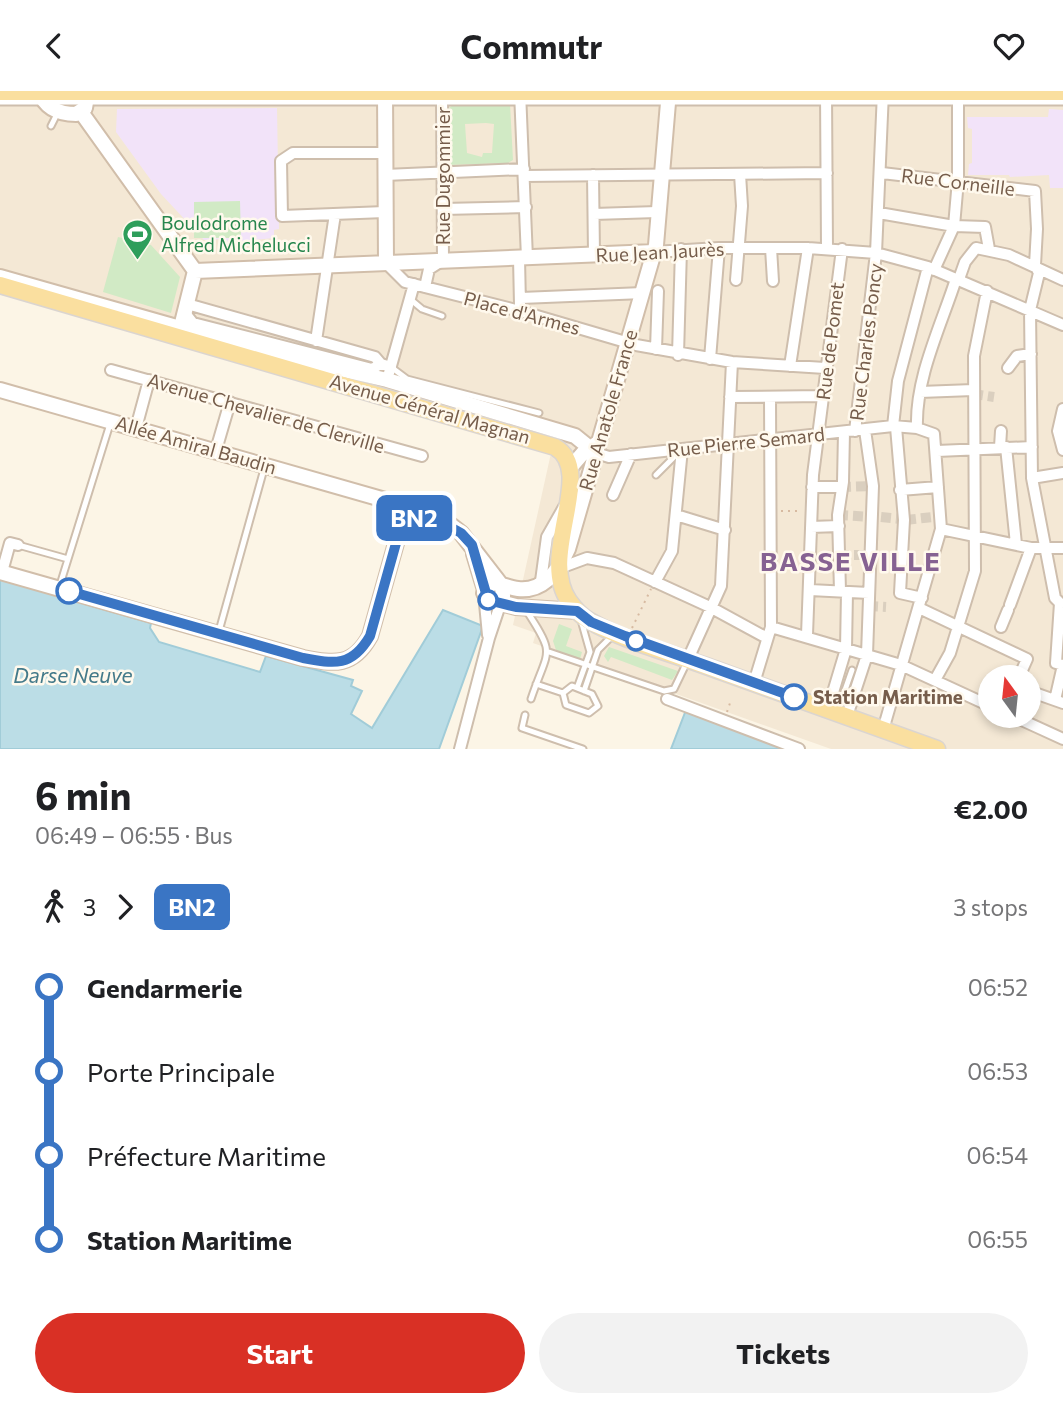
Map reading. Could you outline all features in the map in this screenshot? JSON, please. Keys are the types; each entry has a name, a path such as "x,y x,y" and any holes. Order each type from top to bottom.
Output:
{"main road":[{"path":"0,92 86,99 198,91 288,91 442,97 826,97 854,92 883,97 1063,92"},
{"path":"0,285 125,320 183,320"},
{"name":"Avenue Général Magnan","path":"183,320 203,343 543,441 561,450 570,468"},
{"path":"570,468 568,499 558,546 560,568 564,594 577,611 591,622 937,749"}],"street":[{"path":"41,95 58,112 86,99 195,271 183,320"},
{"path":"385,95 386,263 405,282 420,286"},
{"name":"Rue Anatole France","path":"560,568 654,252 669,95"},
{"path":"958,95 958,180 954,226 931,268 909,337 893,404 904,520 900,593 959,625 997,634 1027,659 1024,665"},
{"name":"Rue Dugommier","path":"442,97 443,260"},
{"path":"520,97 526,207 520,311"},
{"path":"826,97 827,249"},
{"name":"Rue Charles Poncy","path":"854,431 876,253 882,173 883,97"},
{"path":"384,153 293,153 281,161 282,216 385,212"},
{"path":"385,175 827,173"},
{"name":"Rue Corneille","path":"882,173 1035,191 1037,267"},
{"path":"736,280 741,206 740,174"},
{"path":"593,175 594,254"},
{"path":"443,209 526,207"},
{"path":"879,210 954,226 985,227 989,249"},
{"path":"594,214 657,212"},
{"path":"316,341 335,213"},
{"path":"710,359 719,248"},
{"path":"771,248 773,281"},
{"path":"790,366 808,248"},
{"path":"883,730 941,529 937,517 937,451 934,434 917,428 916,408 958,279 965,262 976,248 989,249 1063,280"},
{"path":"678,355 681,249"},
{"name":"Rue Jean Jaurès","path":"195,271 681,249 842,249 876,253 931,268 1063,325"},
{"name":"Rue de Pomet","path":"807,635 813,487 825,368 842,249"},
{"path":"386,370 410,299 429,269 443,260"},
{"path":"1037,267 1039,273 1030,310 1032,478 1055,598 1061,603 1056,663 1063,665 1059,701 1041,695"},
{"path":"0,277 183,320 316,341 375,357 386,370"},
{"name":"Place d'Armes","path":"420,286 678,355 732,362 825,368"},
{"path":"656,349 658,291"},
{"path":"935,680 950,653 975,571 972,449 974,356 987,292"},
{"path":"521,298 643,293"},
{"name":"Avenue Général Magnan","path":"183,320 270,353 386,370 575,436 596,447"},
{"path":"1009,369 1017,356 1031,354"},
{"path":"688,659 721,586 732,362"},
{"name":"Avenue Général Magnan","path":"278,363 377,382 386,370"},
{"name":"Avenue Chevalier de Clerville","path":"111,370 422,456"},
{"path":"136,428 149,380"},
{"name":"Allée Amiral Baudin","path":"0,390 216,450 392,502 447,522 472,545 496,596"},
{"path":"920,392 973,390"},
{"path":"730,397 822,395"},
{"path":"754,683 769,633 772,440 770,397"},
{"path":"216,450 230,403"},
{"path":"1063,409 1058,431 1063,450"},
{"name":"Rue Pierre Semard","path":"596,447 609,457 772,440 820,432 917,428"},
{"path":"837,713 846,649 839,526 841,487 854,431"},
{"path":"837,713 867,655 875,517 873,486 854,431"},
{"path":"1001,431 1016,544"},
{"path":"570,468 596,447"},
{"path":"937,451 1032,447"},
{"path":"655,582 673,551 682,449"},
{"path":"612,495 631,454"},
{"path":"1032,478 1063,473"},
{"path":"813,487 841,487"},
{"path":"900,490 938,487"},
{"path":"535,587 541,581 547,537 568,499"},
{"path":"18,545 10,543 1,572 303,658 327,663 346,661 361,652 370,636 400,529 401,519 392,502"},
{"path":"400,529 411,519 427,514"},
{"path":"676,515 724,530"},
{"path":"811,527 839,526"},
{"path":"941,529 1031,548 1063,548"},
{"path":"997,634 1031,548"},
{"path":"496,596 543,584 560,568 578,560 601,559 769,633 807,635 901,665 978,700"},
{"path":"810,590 869,593"},
{"path":"496,596 520,607 577,611"},
{"path":"460,749 496,596"},
{"path":"488,638 496,596"},
{"path":"671,700 799,749"},
{"path":"1040,728 1062,738 1063,725"}],"lane":[{"path":"0,102 41,95"},
{"path":"86,99 385,95"},
{"path":"958,95 1063,102"},
{"path":"826,97 883,97"},
{"path":"51,126 58,112"},
{"path":"410,299 422,309 442,316"},
{"path":"386,370 407,379 539,413"},
{"path":"59,588 111,421"},
{"path":"656,475 682,449"},
{"path":"218,634 265,465"},
{"path":"18,545 68,559"},
{"path":"520,607 547,643 549,652 531,699"},
{"path":"577,611 590,652 591,664 584,691"},
{"path":"577,688 606,639 626,637"},
{"path":"549,652 591,664 664,691 674,689 679,682"},
{"path":"671,700 688,659"},
{"path":"837,713 852,670"},
{"path":"536,684 563,693"},
{"path":"572,687 577,688 592,694 598,706 589,713 566,705 563,693 572,687"},
{"path":"525,715 522,728 583,749"}],"path":[{"path":"771,511 812,511"},
{"path":"626,637 655,582"}],"shaded area":[{"path":"0,91 1063,91 1063,749 831,749 533,643 536,633 513,625 551,453 0,293"},
{"path":"277,108 279,229 274,230 274,238 223,243 222,239 204,240 161,194 116,132 117,109"},
{"path":"1049,109 1063,110 1063,188 1050,188 1049,175 968,175 969,164 972,163 972,129 968,128 967,117 1048,117"}],"green space":[{"path":"510,104 513,160 508,163 448,165 449,108 453,105","holes":["465,124 494,124 492,153 483,153 482,157 467,153"]},
{"path":"240,201 241,238 194,238 194,202"},
{"name":"Boulodrome Alfred Michelucci","path":"118,237 151,245 180,277 171,313 103,292"},
{"path":"559,624 572,629 566,646 582,652 580,659 557,653 553,641"},
{"path":"609,647 678,671 672,680 611,657 608,662 604,656"}],"water":[{"name":"Darse Neuve","path":"0,578 79,599 85,604 151,623 150,628 159,642 260,672 266,656 353,680 351,686 362,691 351,714 372,728 443,610 483,626 439,749 0,749"},
{"path":"686,710 792,749 671,749"}],"tunnel":[{"path":"973,394 994,397"},
{"path":"841,487 873,486"},
{"path":"838,515 873,517"},
{"path":"881,517 901,519"},
{"path":"906,520 933,517"},
{"path":"839,555 871,555"},
{"path":"868,606 886,607"}],"bus line":[{"name":"BN2","path":"69,591 303,658 327,663 346,661 361,652 370,636 400,529 411,519 427,514 447,522 472,545 488,600 516,607 577,611 591,622 625,636 794,697"}],"place":[{"name":"Boulodrome Alfred Michelucci","path":"138,261"},
{"name":"Station Maritime","path":"794,697"}],"district":[{"name":"BASSE VILLE","path":"851,562"}]}
